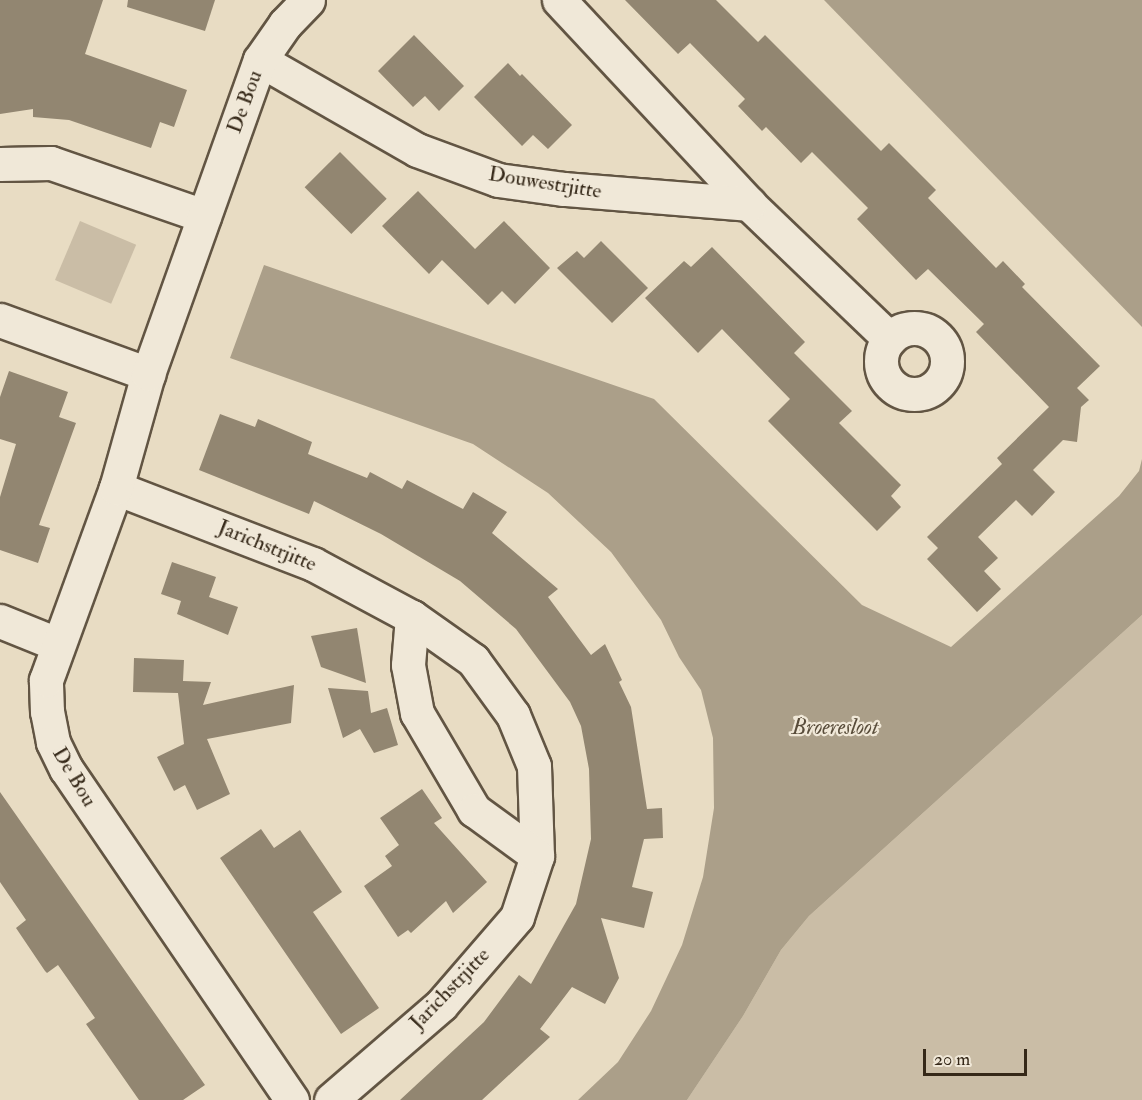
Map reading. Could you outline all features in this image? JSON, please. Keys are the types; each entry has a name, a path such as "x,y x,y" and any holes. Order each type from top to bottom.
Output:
{"street":[{"name":"De Bou","path":"292,1100 66,769 53,742 47,712 46,680 57,644 116,488 148,374 260,60 285,24 308,0"},
{"path":"560,0 749,204 890,339"},
{"name":"Douwestrjitte","path":"260,60 417,150 498,180 564,189 749,204"},
{"path":"0,164 51,163 204,216"},
{"path":"0,320 148,374"},
{"name":"Jarichstrjitte","path":"116,488 313,564 412,617 473,660 513,715 534,766 537,856 517,917 441,1005 331,1100"},
{"path":"412,617 408,665 417,713 474,810 537,856"},
{"path":"0,621 57,644"}],"shaded area":[{"path":"80,221 136,245 111,304 55,280"},
{"path":"1142,615 1142,1100 687,1100 743,1016 781,950 809,916"}],"water":[{"path":"824,0 1142,0 1142,327"},
{"name":"Broeresloot","path":"264,265 654,399 862,605 951,647 1119,496 1139,471 1142,459 1142,615 809,916 781,950 743,1016 687,1100 578,1100 618,1062 651,1011 682,945 703,877 714,808 713,738 701,690 679,657 661,620 611,552 548,493 473,444 230,358"}],"building":[{"path":"0,0 103,0 85,54 187,90 174,127 160,122 151,148 69,120 33,117 33,109 0,114"},
{"path":"128,0 215,0 205,31 127,7"},
{"path":"625,0 716,0 758,42 765,35 881,151 889,143 936,190 928,198 996,268 1003,261 1025,284 1022,287 1100,366 1077,388 1089,400 1081,407 1077,442 1063,440 1033,470 1055,492 1032,516 1016,500 978,537 998,558 984,571 1001,589 977,612 927,559 938,548 927,537 1002,464 997,458 1049,407 976,332 984,324 928,269 916,280 857,219 868,208 812,152 801,163 766,127 762,131 738,106 745,99 690,43 678,54"},
{"path":"414,35 464,86 439,111 425,96 413,107 378,71"},
{"path":"508,63 520,76 522,74 572,125 548,149 533,135 522,146 474,97"},
{"path":"340,152 387,199 351,234 305,187"},
{"path":"418,191 475,249 504,221 550,268 515,304 502,291 488,305 442,260 429,274 382,226"},
{"path":"601,241 648,288 612,323 557,268 577,251 584,258"},
{"path":"712,247 805,342 794,353 852,411 839,423 901,485 891,496 901,507 877,531 768,421 790,399 722,329 698,353 645,298 684,261 691,267"},
{"path":"9,371 68,392 59,417 76,423 39,525 50,528 38,563 0,550 0,497 16,444 0,439 0,397"},
{"path":"220,414 255,427 258,419 312,442 308,454 367,478 370,472 402,489 407,480 463,509 473,492 507,512 492,533 558,589 548,597 591,655 605,644 622,680 619,682 631,707 647,809 662,808 663,838 644,839 632,887 653,892 644,928 601,918 619,978 605,1004 572,987 540,1029 550,1037 482,1100 400,1100 484,1022 519,975 531,984 576,904 591,839 589,769 581,726 570,702 516,629 460,581 381,534 314,501 309,514 199,470"},
{"path":"172,562 216,577 209,597 238,607 228,635 177,614 181,601 161,594"},
{"path":"357,628 366,683 321,667 311,636"},
{"path":"134,658 184,660 183,681 211,682 203,705 294,685 291,723 207,739 230,794 197,810 185,785 174,791 157,757 184,744 178,693 133,692"},
{"path":"328,688 368,691 371,713 387,708 398,745 374,753 360,729 343,738"},
{"path":"422,789 442,818 434,823 487,882 453,913 446,901 411,933 408,930 398,937 364,886 392,866 385,856 399,845 380,818"},
{"path":"0,792 205,1085 183,1100 139,1100 86,1024 95,1018 58,965 47,973 16,928 26,920 0,882"},
{"path":"261,829 274,848 300,830 342,892 313,912 379,1008 341,1034 220,858"}]}
